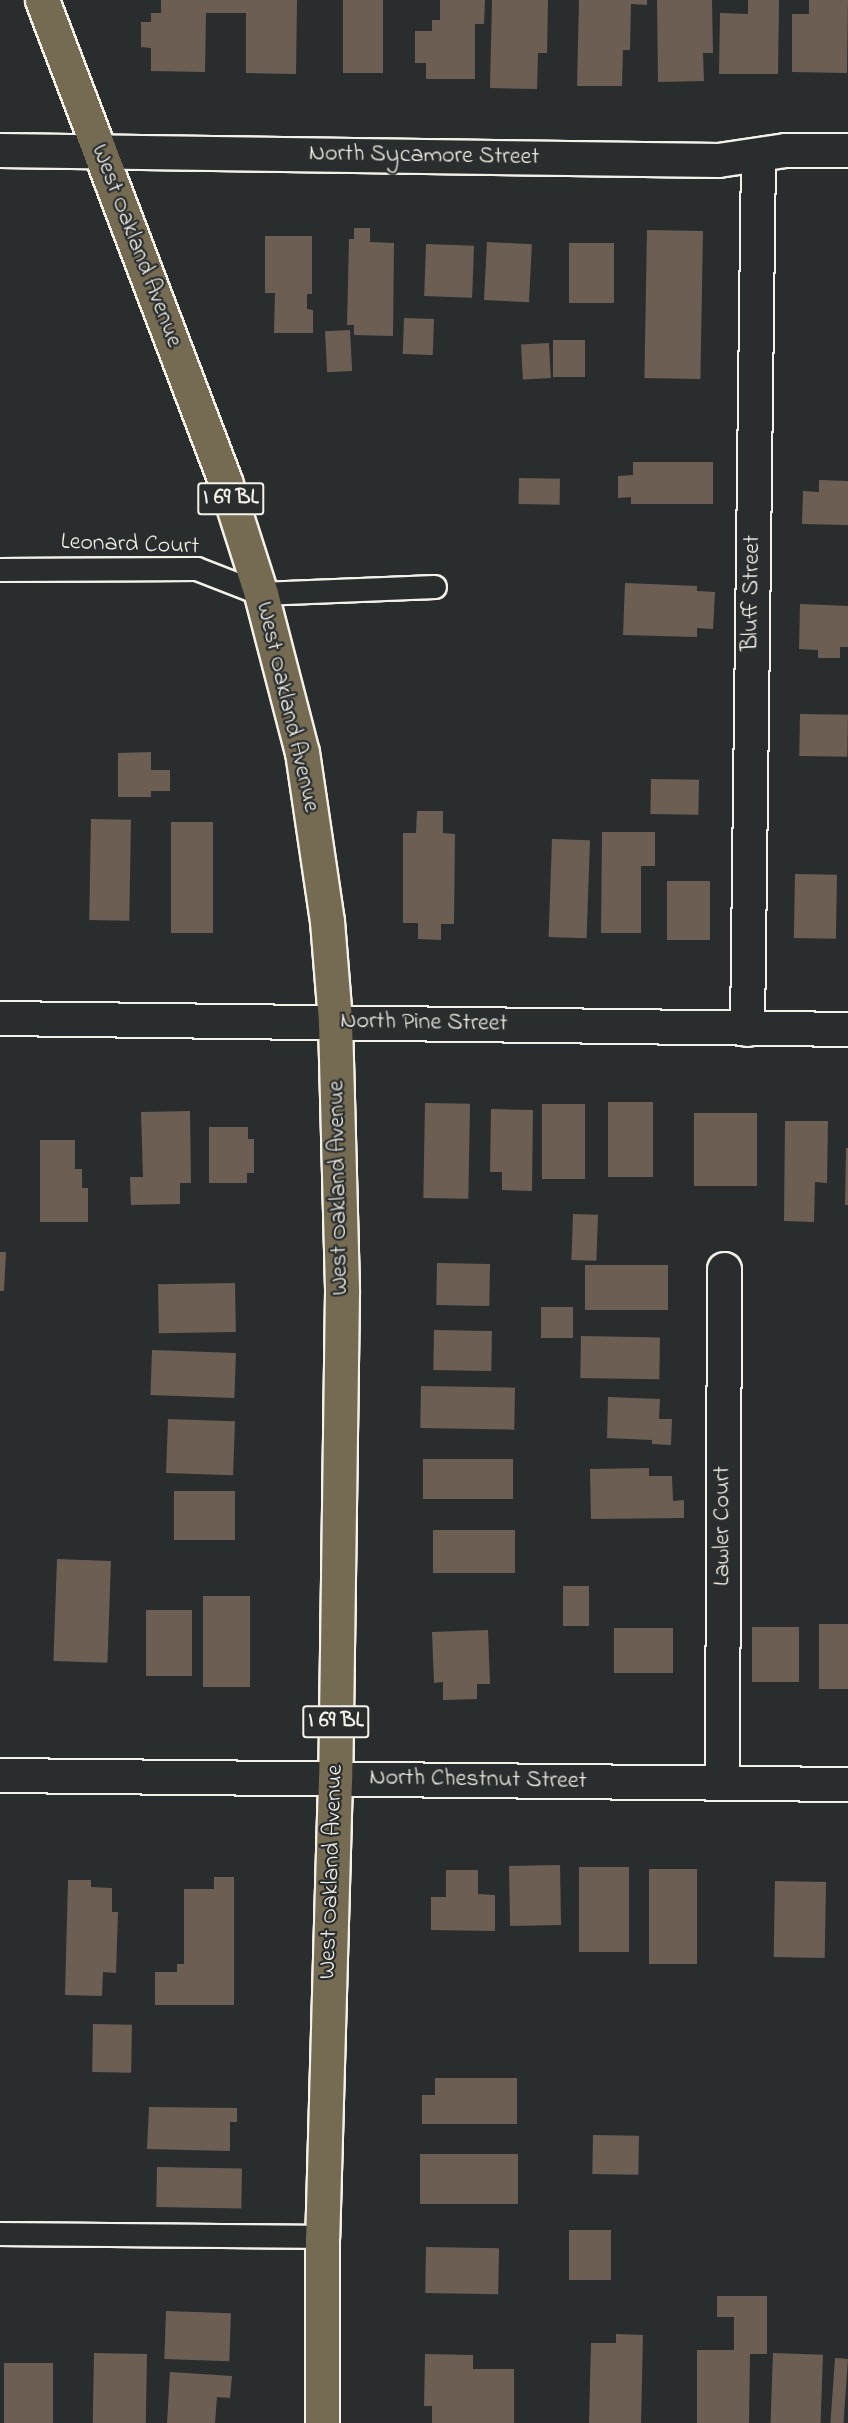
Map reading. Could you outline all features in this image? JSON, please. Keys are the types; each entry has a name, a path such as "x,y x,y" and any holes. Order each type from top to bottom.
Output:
{"main road":[{"name":"West Oakland Avenue","path":"42,0 225,481 261,594 302,752 315,830 335,1020 342,1292 335,1779 322,2237 322,2423"}],"street":[{"name":"North Sycamore Street","path":"0,150 718,160 758,156 785,150 848,150"},
{"name":"Bluff Street","path":"747,1029 758,156"},
{"name":"North Pine Street","path":"0,1018 335,1020 848,1029"},
{"name":"Lawler Court","path":"722,1783 724,1269"},
{"name":"North Chestnut Street","path":"0,1775 848,1784"}],"lane":[{"name":"Leonard Court","path":"0,570 196,569 261,594 435,587"},
{"path":"0,2234 322,2237"}],"building":[{"path":"161,0 297,0 296,74 246,73 246,13 206,13 205,72 151,71 151,48 141,47 141,22 151,22 151,13 161,13"},
{"path":"343,0 383,0 383,73 343,73"},
{"path":"440,0 485,0 484,24 475,24 475,79 426,79 426,63 415,63 415,31 432,31 432,20 440,20"},
{"path":"492,0 548,0 547,53 538,53 537,89 490,88"},
{"path":"579,0 647,0 647,5 631,4 630,50 623,50 622,86 577,86"},
{"path":"657,0 712,0 713,53 703,53 704,81 658,82"},
{"path":"748,0 779,0 778,74 719,74 720,13 748,14"},
{"path":"809,0 848,0 847,73 792,72 792,14 809,14"},
{"path":"354,228 370,228 370,242 394,243 393,336 354,335 354,325 347,325 349,239 354,239"},
{"path":"647,230 703,231 700,379 644,378"},
{"path":"265,236 312,236 312,294 307,294 307,309 313,310 313,333 274,333 275,293 265,293"},
{"path":"487,242 532,244 529,302 484,300"},
{"path":"569,243 614,243 614,303 569,303"},
{"path":"426,244 474,246 472,298 424,296"},
{"path":"404,318 434,319 433,355 403,354"},
{"path":"350,330 352,371 327,372 325,331"},
{"path":"553,340 585,340 585,377 553,377"},
{"path":"549,343 551,378 523,379 521,344"},
{"path":"633,462 713,462 713,504 631,504 631,497 618,498 618,476 633,475"},
{"path":"519,478 560,479 560,505 519,504"},
{"path":"819,480 848,481 848,525 802,524 803,491 819,492"},
{"path":"625,583 697,586 697,591 715,592 713,629 697,628 697,637 623,635"},
{"path":"800,604 848,606 848,647 840,647 840,658 818,658 818,650 799,649"},
{"path":"800,714 848,715 847,757 799,756"},
{"path":"151,752 151,770 170,770 170,791 151,791 151,797 118,797 118,753"},
{"path":"651,779 699,780 698,815 650,814"},
{"path":"417,811 443,811 443,833 455,834 454,924 441,924 441,940 418,939 418,923 403,923 403,833 416,833"},
{"path":"91,819 131,820 129,921 89,920"},
{"path":"171,822 213,822 213,933 171,933"},
{"path":"602,832 655,832 655,866 641,866 641,933 601,933"},
{"path":"552,839 590,840 587,938 549,937"},
{"path":"795,874 837,875 836,939 794,938"},
{"path":"667,881 710,881 710,940 667,940"},
{"path":"608,1102 653,1102 653,1177 608,1177"},
{"path":"425,1103 470,1104 468,1199 423,1198"},
{"path":"542,1104 585,1104 585,1179 542,1179"},
{"path":"491,1109 533,1110 532,1191 502,1190 502,1172 490,1172"},
{"path":"190,1111 191,1183 180,1183 180,1204 131,1205 130,1177 143,1177 141,1112"},
{"path":"694,1113 757,1113 757,1186 694,1186"},
{"path":"785,1121 828,1121 827,1183 815,1182 814,1222 784,1221"},
{"path":"209,1127 248,1127 248,1139 254,1139 254,1173 247,1173 247,1183 209,1183"},
{"path":"40,1140 75,1140 75,1169 82,1169 82,1188 88,1188 88,1222 40,1222"},
{"path":"846,1148 848,1148 848,1205 845,1205"},
{"path":"573,1214 598,1215 596,1261 571,1260"},
{"path":"0,1252 6,1252 4,1291 0,1291"},
{"path":"437,1263 490,1264 489,1306 436,1305"},
{"path":"585,1265 668,1265 668,1310 585,1310"},
{"path":"235,1283 236,1332 159,1333 158,1284"},
{"path":"541,1307 573,1307 573,1338 541,1338"},
{"path":"434,1330 492,1331 491,1371 433,1370"},
{"path":"581,1336 660,1337 659,1379 580,1378"},
{"path":"152,1350 236,1353 234,1398 150,1395"},
{"path":"421,1386 515,1388 514,1430 420,1428"},
{"path":"608,1397 660,1399 659,1419 672,1419 671,1445 652,1444 652,1440 607,1438"},
{"path":"168,1419 235,1421 233,1475 166,1473"},
{"path":"423,1459 513,1459 513,1499 423,1499"},
{"path":"649,1468 649,1476 672,1476 673,1501 684,1500 684,1518 591,1519 590,1469"},
{"path":"174,1491 235,1491 235,1540 174,1540"},
{"path":"433,1530 515,1530 515,1573 433,1573"},
{"path":"57,1559 111,1561 107,1663 53,1661"},
{"path":"563,1586 589,1586 589,1626 563,1626"},
{"path":"203,1596 250,1596 250,1687 203,1687"},
{"path":"146,1610 192,1610 192,1676 146,1676"},
{"path":"819,1624 848,1624 848,1689 819,1689"},
{"path":"752,1627 799,1627 799,1682 752,1682"},
{"path":"614,1628 673,1628 673,1673 614,1673"},
{"path":"488,1630 490,1684 477,1684 477,1699 443,1700 443,1682 434,1683 432,1632"},
{"path":"560,1865 561,1925 510,1926 509,1866"},
{"path":"579,1867 629,1867 629,1952 579,1952"},
{"path":"649,1869 697,1869 697,1964 649,1964"},
{"path":"446,1870 478,1870 478,1894 495,1895 495,1931 431,1930 431,1897 446,1897"},
{"path":"214,1877 234,1877 234,2005 155,2005 155,1972 177,1972 177,1964 184,1964 184,1889 214,1889"},
{"path":"68,1880 91,1880 91,1887 112,1888 112,1912 118,1912 116,1973 103,1972 102,1996 65,1995"},
{"path":"775,1881 826,1882 825,1958 774,1957"},
{"path":"93,2024 132,2025 131,2073 92,2072"},
{"path":"435,2078 517,2078 517,2124 422,2124 422,2095 435,2095"},
{"path":"149,2107 237,2108 237,2122 230,2122 230,2151 147,2149"},
{"path":"593,2135 639,2136 638,2175 592,2174"},
{"path":"420,2154 518,2154 518,2204 420,2204"},
{"path":"157,2167 242,2168 241,2208 156,2207"},
{"path":"569,2230 611,2230 611,2280 569,2280"},
{"path":"426,2247 499,2248 498,2294 425,2293"},
{"path":"717,2296 767,2296 767,2354 750,2354 749,2423 697,2423 697,2350 734,2350 734,2317 717,2317"},
{"path":"166,2311 231,2313 229,2361 164,2359"},
{"path":"616,2334 643,2335 641,2423 589,2423 591,2343 616,2343"},
{"path":"94,2353 147,2354 146,2423 93,2423"},
{"path":"773,2353 823,2355 821,2423 771,2423"},
{"path":"425,2354 473,2355 473,2369 514,2369 514,2423 432,2423 432,2406 424,2406"},
{"path":"835,2358 848,2359 843,2423 830,2423"},
{"path":"4,2363 53,2363 53,2423 4,2423"},
{"path":"170,2372 232,2376 230,2398 217,2397 215,2423 167,2423"}]}
